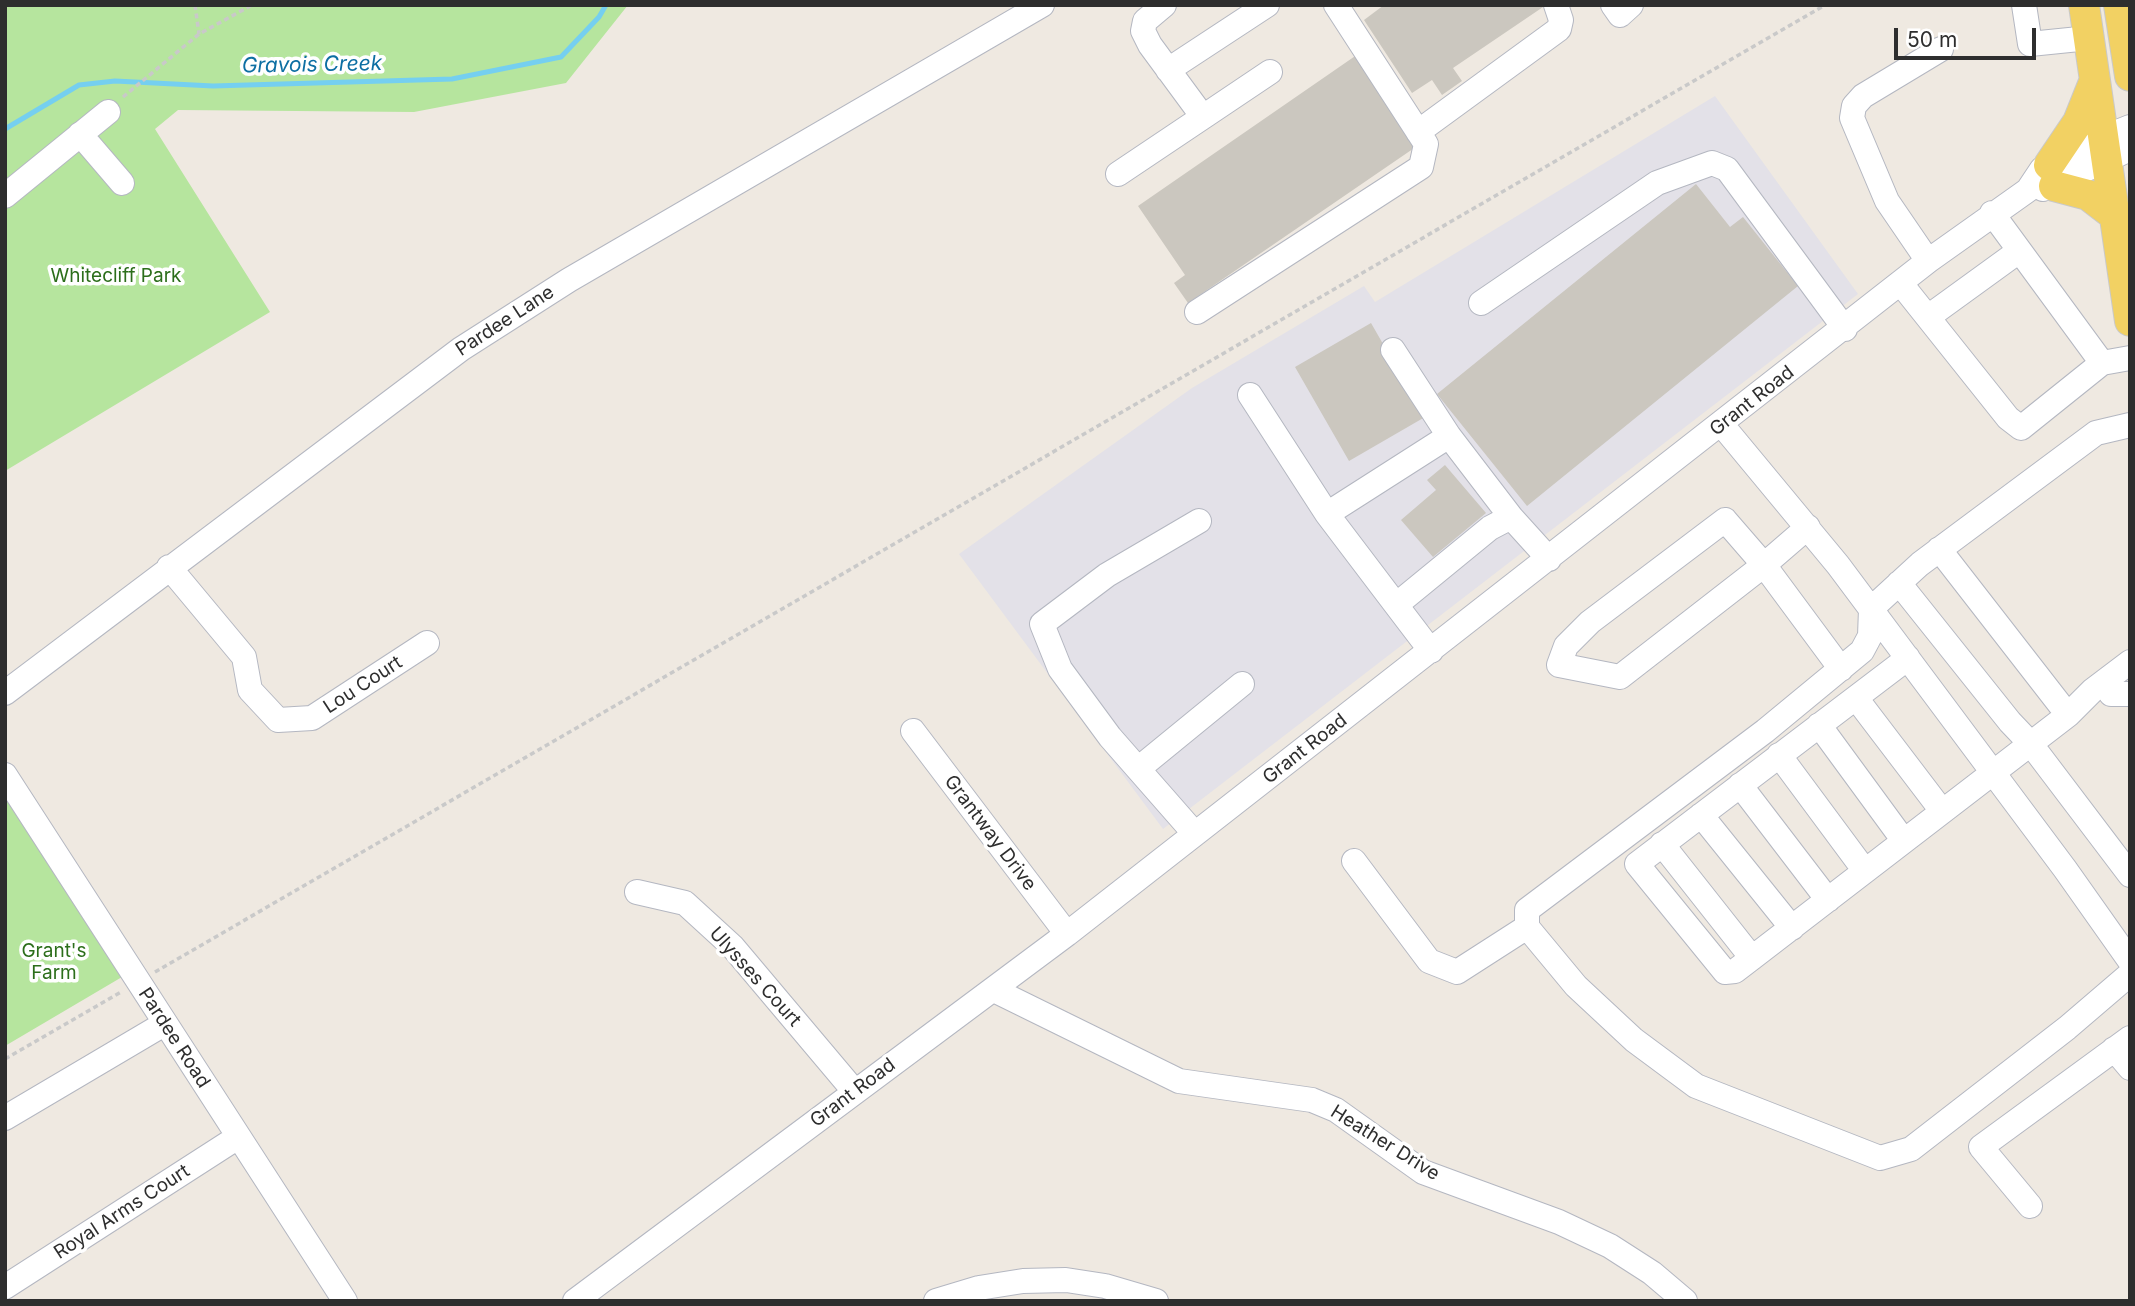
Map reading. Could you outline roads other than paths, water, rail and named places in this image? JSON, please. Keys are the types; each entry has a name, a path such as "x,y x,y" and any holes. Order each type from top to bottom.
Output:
{"main road":[{"path":"2084,5 2095,78 2118,143 2114,215 2130,321"},
{"path":"2119,5 2130,73"},
{"path":"2095,78 2078,122 2044,180 2088,195 2114,215"}],"street":[{"name":"Pardee Lane","path":"5,693 169,566 461,349 547,293 1042,5"},
{"path":"1164,5 1145,21 1143,31 1203,117"},
{"path":"1168,70 1267,5"},
{"path":"1197,312 1421,167 1426,144 1336,5"},
{"path":"1418,132 1559,29 1561,20 1556,5"},
{"path":"1613,5 1619,15 1631,5"},
{"path":"2024,5 2030,44 2089,38"},
{"path":"1928,261 1887,201 1852,118 1854,106 1863,96 1941,49"},
{"path":"1118,174 1270,72"},
{"path":"5,196 108,112"},
{"path":"80,134 122,183"},
{"name":"Grant Road","path":"582,1299 1067,934 1902,285 1928,261 1992,213 2044,180 2118,143"},
{"path":"1480,303 1657,183 1712,163 1727,169 1845,329"},
{"path":"1992,213 2102,363"},
{"path":"1928,317 2019,251"},
{"path":"1902,285 2008,418 2021,428 2102,363 2130,358"},
{"path":"1393,350 1449,436 1511,517 1549,559"},
{"path":"1250,395 1327,514 1431,651"},
{"path":"1722,425 1808,527 1871,609 2130,961"},
{"path":"2130,425 2096,433 1939,549 1871,609 1870,636 1862,651 1765,731 1527,910 1527,927 1576,986 1634,1040 1696,1086 1880,1158 1911,1149 2067,1028 2130,974"},
{"path":"1327,514 1449,436"},
{"path":"1396,605 1490,528 1511,517"},
{"path":"1808,527 1764,565 1620,677 1559,665 1566,646 1590,622 1725,520 1764,565 1841,669"},
{"path":"1195,834 1138,769 1060,669 1042,624 1107,575 1199,521"},
{"path":"1939,549 2068,715"},
{"name":"Lou Court","path":"169,566 244,657 250,690 278,720 312,718 427,643"},
{"path":"1899,583 2010,722 2030,743 2130,875"},
{"path":"1908,658 1637,864 1725,972 1735,971 1792,928 2068,715 2093,690 2130,662"},
{"path":"1138,769 1242,684"},
{"path":"2068,715 2124,690"},
{"path":"1856,698 1942,811"},
{"path":"1819,725 1904,841"},
{"name":"Grantway Drive","path":"913,731 1067,934"},
{"path":"1779,755 1864,871"},
{"name":"Pardee Road","path":"5,775 345,1301"},
{"path":"1740,785 1828,900"},
{"path":"1701,814 1792,928"},
{"path":"1354,861 1429,961 1457,972 1527,927"},
{"name":"Ulysses Court","path":"636,892 685,902 732,946 855,1092"},
{"name":"Heather Drive","path":"994,990 1179,1081 1312,1101 1336,1110 1423,1172 1559,1222 1610,1245 1652,1273 1685,1301"},
{"path":"5,1118 164,1024"},
{"path":"2030,1206 1981,1147 2122,1043 2130,1068"},
{"name":"Royal Arms Court","path":"5,1287 238,1137"},
{"path":"936,1301 979,1288 1023,1281 1066,1280 1105,1286 1156,1301"}],"waterway":[{"name":"Gravois Creek","path":"5,129 79,85 115,81 213,86 452,79 561,57 599,17 606,5"}],"park label":[{"name":"Whitecliff Park","path":"116,276"},
{"name":"Grant's Farm","path":"54,962"}]}
